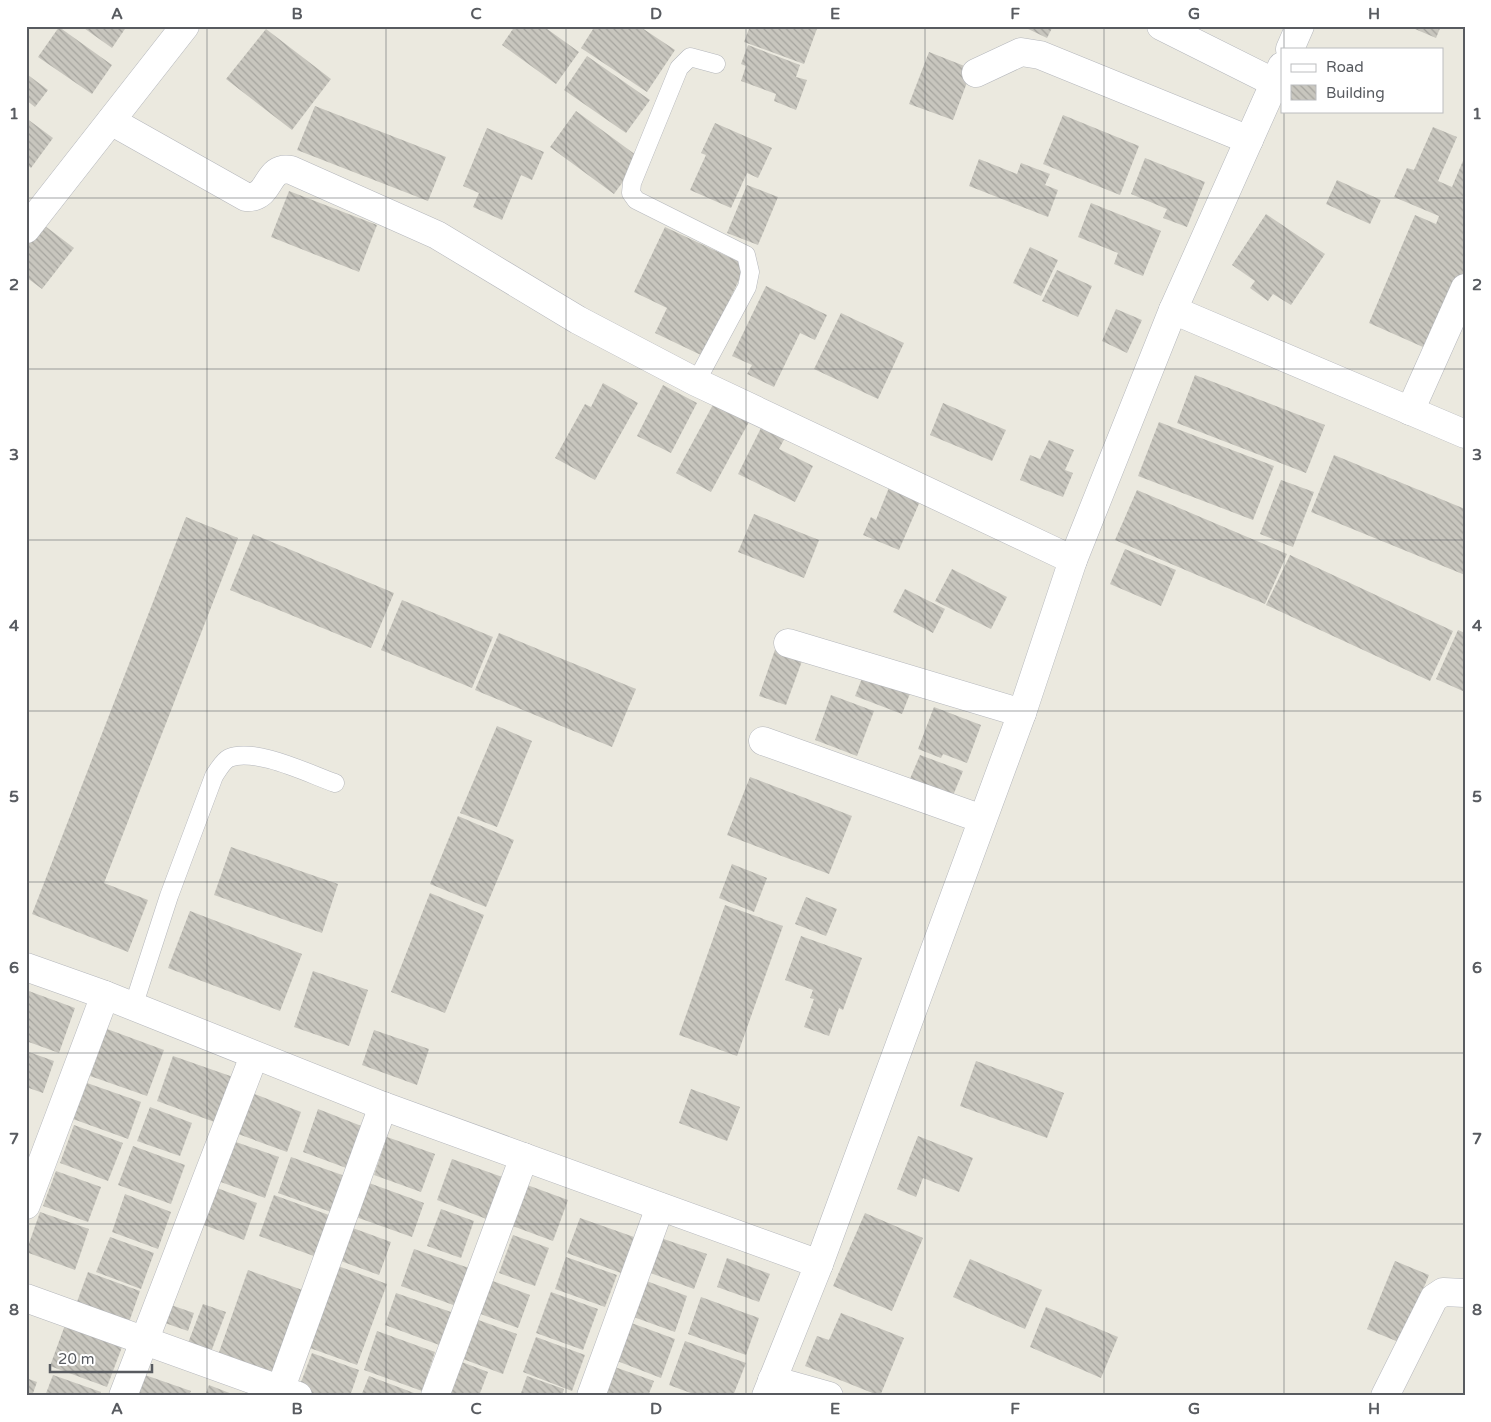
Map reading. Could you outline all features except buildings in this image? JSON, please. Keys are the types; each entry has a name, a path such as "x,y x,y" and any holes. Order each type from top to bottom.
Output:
{"street":[{"path":"829,1396 769,1388 819,1264 1022,713 1073,560 1173,310 1278,75 1161,26"},
{"path":"1290,48 1300,26"},
{"path":"26,229 112,121 175,30"},
{"path":"976,73 1021,52 1040,55 1249,140"},
{"path":"112,121 246,196 254,197 262,192 276,172 283,168 428,231 578,320 696,382 1073,560"},
{"path":"1410,411 1465,288"},
{"path":"1173,310 1465,434"},
{"path":"788,643 1022,713"},
{"path":"763,741 982,819"},
{"path":"26,967 105,995 383,1106 819,1264"},
{"path":"26,1206 105,995"},
{"path":"123,1396 254,1056"},
{"path":"26,1298 286,1394 383,1106"},
{"path":"435,1396 524,1157"},
{"path":"591,1396 660,1206"},
{"path":"1385,1396 1434,1298 1443,1292 1465,1293"}],"lane":[{"path":"696,382 747,287 750,272 746,255 636,200 631,193 632,183 679,68 690,57 716,64"},
{"path":"133,1007 169,896 214,776 227,759 240,755 274,761 335,783"}]}
